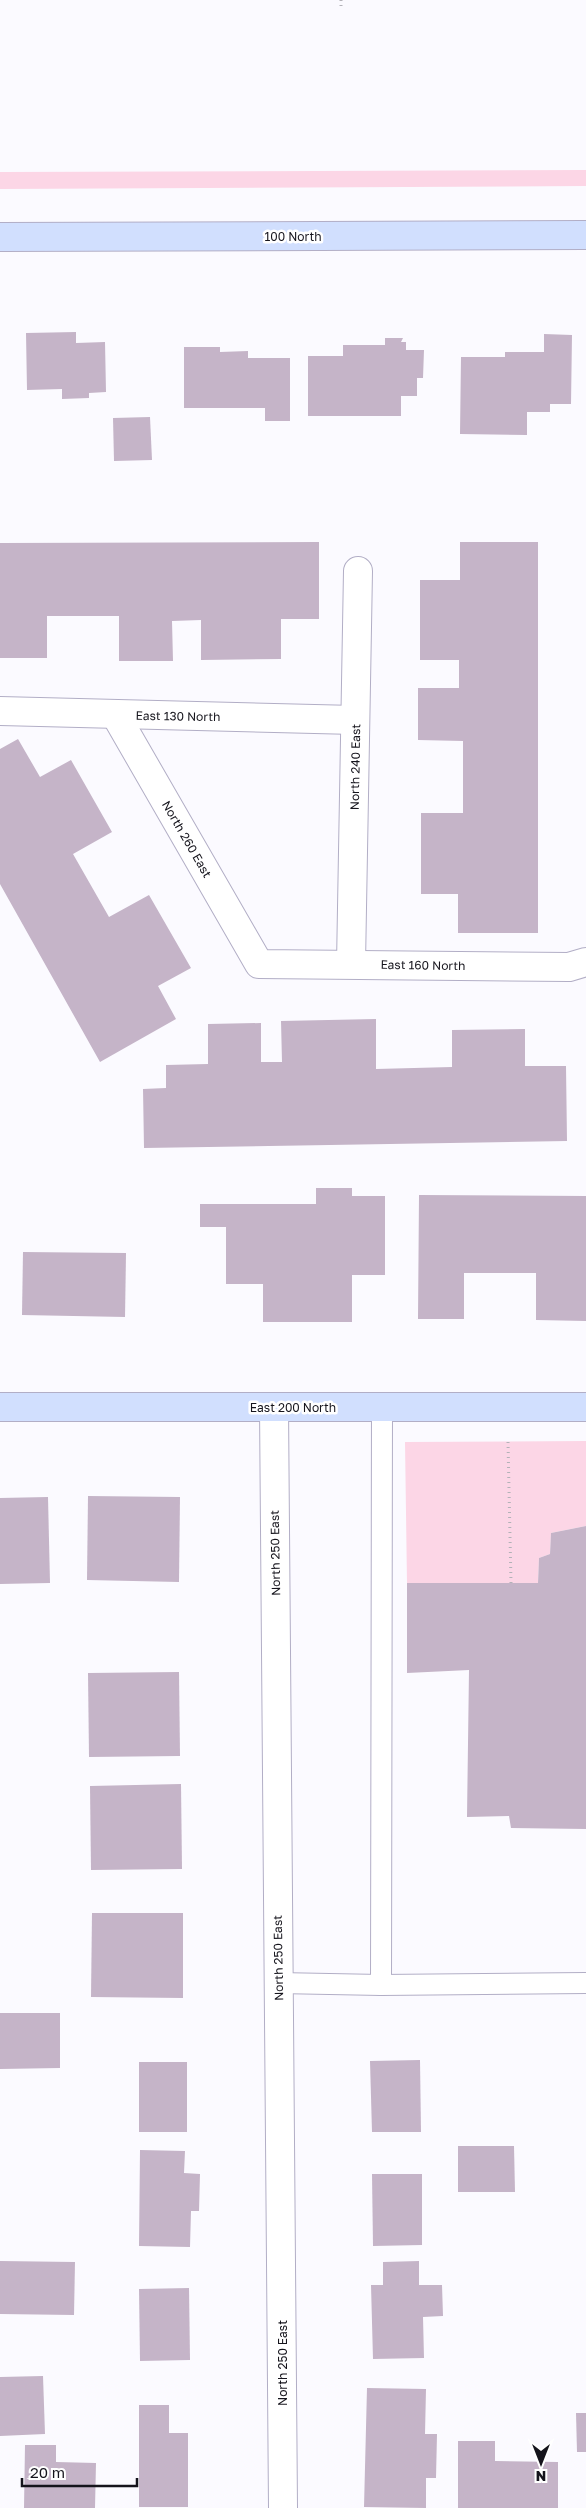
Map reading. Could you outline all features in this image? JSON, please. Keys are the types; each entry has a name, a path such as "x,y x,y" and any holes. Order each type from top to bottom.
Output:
{"street":[{"name":"100 North","path":"0,238 586,235"},
{"name":"North 240 East","path":"351,964 358,571"},
{"name":"East 130 North","path":"0,711 356,720"},
{"name":"North 260 East","path":"115,714 259,964"},
{"name":"East 160 North","path":"259,964 569,967 586,962"},
{"name":"East 200 North","path":"0,1407 586,1407"},
{"name":"North 250 East","path":"274,1407 283,2508"}],"lane":[{"path":"381,1984 382,1407"},
{"path":"278,1983 586,1983"}],"path":[{"path":"341,0 341,10"},
{"path":"508,1442 511,1583"}],"shaded area":[{"path":"586,170 586,186 0,189 0,172"},
{"path":"586,1441 586,1526 551,1533 550,1554 539,1558 538,1583 407,1583 405,1442"}],"building":[{"path":"76,332 76,343 105,342 106,392 89,393 89,398 62,399 62,389 27,390 26,333"},
{"path":"544,334 572,335 571,404 550,404 550,412 527,412 527,435 460,434 461,357 505,357 505,352 544,352"},
{"path":"385,338 403,338 401,342 406,342 406,350 424,350 423,378 417,378 417,396 401,396 401,416 308,416 308,356 343,356 343,345 385,345"},
{"path":"184,347 220,347 220,352 248,351 248,358 290,358 290,421 265,421 265,408 184,408"},
{"path":"150,417 152,460 114,461 113,418"},
{"path":"319,542 319,619 281,619 281,659 201,660 201,620 172,621 173,661 119,661 119,616 47,616 47,658 0,658 0,543"},
{"path":"460,542 538,542 538,933 458,933 458,894 421,894 421,813 463,813 463,741 418,740 418,688 459,688 459,660 420,660 420,580 460,580"},
{"path":"18,739 40,777 71,760 112,832 73,854 109,917 149,895 191,968 158,986 176,1019 100,1062 0,884 0,749"},
{"path":"376,1019 376,1069 452,1067 452,1030 525,1029 525,1066 566,1066 567,1141 144,1148 143,1089 166,1088 166,1065 208,1064 208,1024 261,1023 261,1062 282,1062 281,1021"},
{"path":"316,1188 352,1188 352,1196 385,1196 385,1275 352,1275 352,1322 263,1322 263,1284 226,1284 226,1227 200,1227 200,1204 316,1204"},
{"path":"419,1195 586,1196 586,1321 536,1320 536,1273 464,1273 464,1319 418,1319"},
{"path":"23,1252 126,1253 125,1317 22,1315"},
{"path":"88,1496 180,1497 179,1582 87,1580"},
{"path":"48,1497 50,1583 0,1584 0,1498"},
{"path":"586,1526 586,1829 511,1828 509,1816 467,1817 469,1670 407,1673 407,1583 538,1583 539,1558 550,1554 551,1533"},
{"path":"179,1672 180,1756 89,1757 88,1673"},
{"path":"181,1784 182,1869 91,1870 90,1786"},
{"path":"92,1913 183,1913 183,1998 91,1997"},
{"path":"0,2013 60,2013 60,2068 0,2069"},
{"path":"420,2060 421,2132 372,2132 370,2061"},
{"path":"139,2062 187,2062 187,2132 139,2132"},
{"path":"458,2146 514,2146 515,2192 458,2192"},
{"path":"140,2150 185,2151 184,2173 200,2174 199,2211 191,2211 190,2247 139,2246"},
{"path":"372,2174 422,2174 422,2245 373,2246"},
{"path":"0,2261 75,2262 74,2315 0,2314"},
{"path":"419,2261 419,2285 442,2285 443,2316 423,2317 424,2358 373,2359 371,2285 383,2285 383,2262"},
{"path":"189,2288 190,2360 140,2361 139,2289"},
{"path":"43,2376 45,2434 0,2436 0,2377"},
{"path":"367,2388 426,2389 425,2434 437,2434 436,2478 426,2478 426,2508 364,2507"},
{"path":"139,2405 169,2405 169,2433 188,2433 188,2507 139,2507"},
{"path":"576,2413 586,2413 586,2452 577,2452"},
{"path":"458,2441 495,2441 495,2461 558,2462 558,2508 458,2508"},
{"path":"25,2445 56,2445 56,2462 96,2463 95,2508 24,2508"}]}
